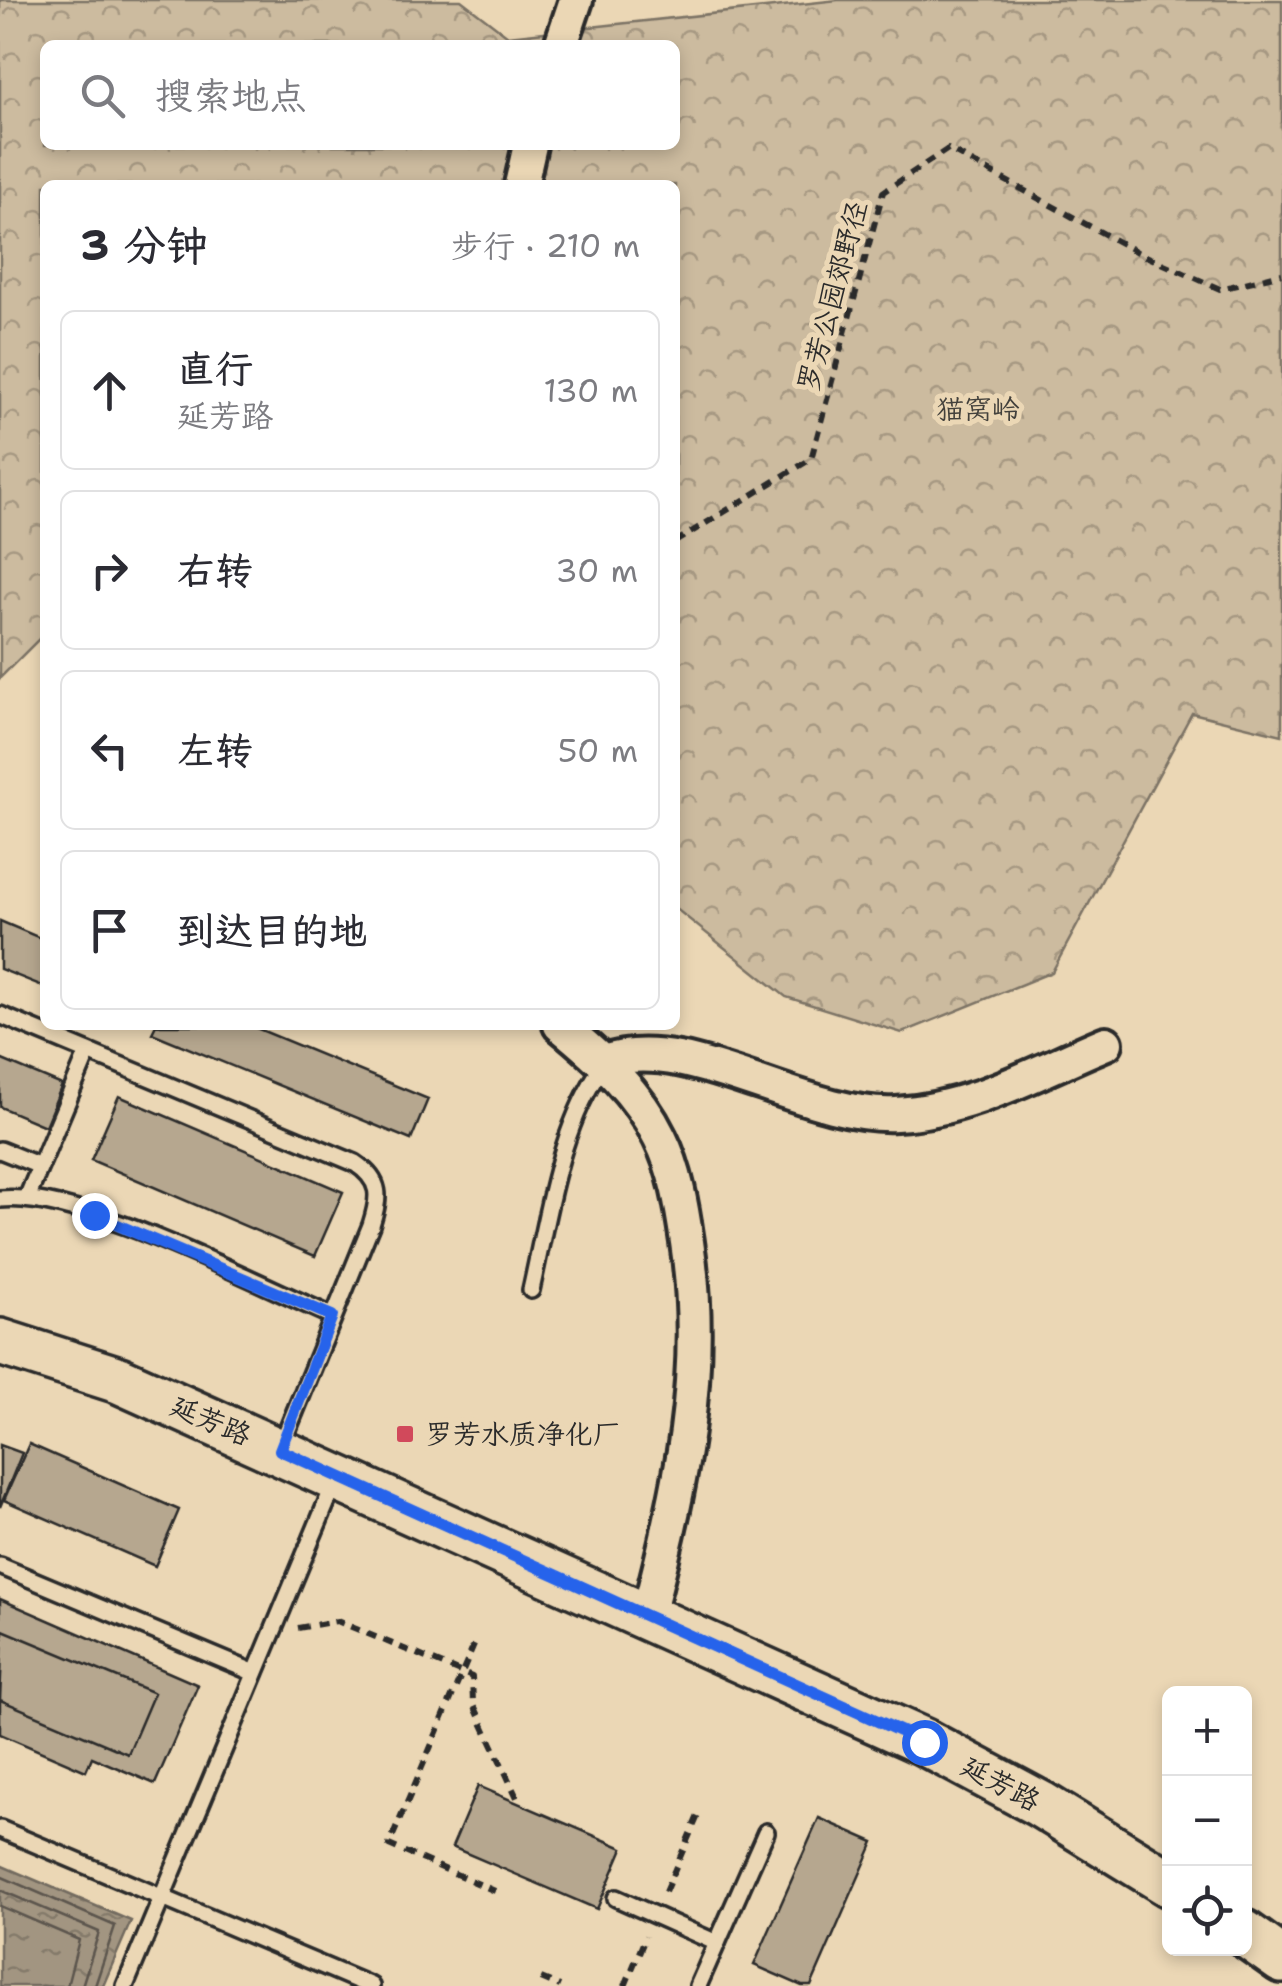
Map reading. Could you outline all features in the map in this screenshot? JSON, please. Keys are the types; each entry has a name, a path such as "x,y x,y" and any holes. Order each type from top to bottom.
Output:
{"main road":[{"name":"延芳路","path":"0,1342 119,1380 924,1742 1040,1804 1162,1879"},
{"path":"1252,1938 1282,1960"}],"street":[{"path":"564,40 576,0"},
{"path":"521,180 529,150"},
{"path":"566,1030 605,1062 661,1139 681,1201 696,1298 694,1392 684,1466 647,1618"},
{"path":"605,1062 650,1054 683,1060 814,1102 896,1114 1004,1090 1106,1043"}],"lane":[{"path":"0,1015 366,1170 376,1182 379,1199 280,1450"},
{"path":"27,1198 88,1052"},
{"path":"531,1290 568,1128 583,1094 605,1062"},
{"path":"0,1150 40,1166"},
{"path":"0,1199 47,1199 94,1215 332,1316"},
{"path":"124,1986 338,1476"},
{"path":"0,1566 254,1672"},
{"path":"0,1829 371,1986"},
{"path":"698,1986 766,1832"},
{"path":"616,1898 717,1943"}],"path":[{"name":"罗芳公园郊野径","path":"680,539 811,459 883,192 948,148 1136,252 1220,288 1282,274"},
{"path":"270,1634 337,1621 472,1677 474,1703 520,1804"},
{"path":"474,1645 389,1845 495,1890"},
{"path":"541,1978 560,1986"}],"green space":[{"name":"猫窝岭","path":"0,0 461,0 508,36 838,0 1282,0 1282,735 1192,713 1052,972 902,1033 786,997 680,912 680,180 40,180 40,638 0,678"}],"water":[{"path":"0,1865 131,1921 103,1986 0,1986"}],"building":[{"path":"0,921 40,938 40,985 0,969"},
{"path":"261,1030 428,1099 411,1140 152,1033"},
{"path":"0,1059 62,1085 45,1126 0,1107"},
{"path":"119,1096 343,1192 315,1256 91,1160"},
{"path":"29,1444 179,1510 155,1566 4,1500"},
{"path":"0,1445 22,1453 0,1507"},
{"path":"0,1599 198,1685 155,1784 92,1757 86,1771 0,1734"},
{"path":"3,1630 154,1693 128,1754 0,1700"},
{"path":"478,1786 623,1848 597,1909 452,1847"},
{"path":"819,1818 874,1842 811,1986 802,1986 754,1965"}],"place":[{"name":"罗芳水质净化厂","path":"405,1434"}],"route":[{"path":"94,1215 332,1316 280,1450 924,1742"}]}
